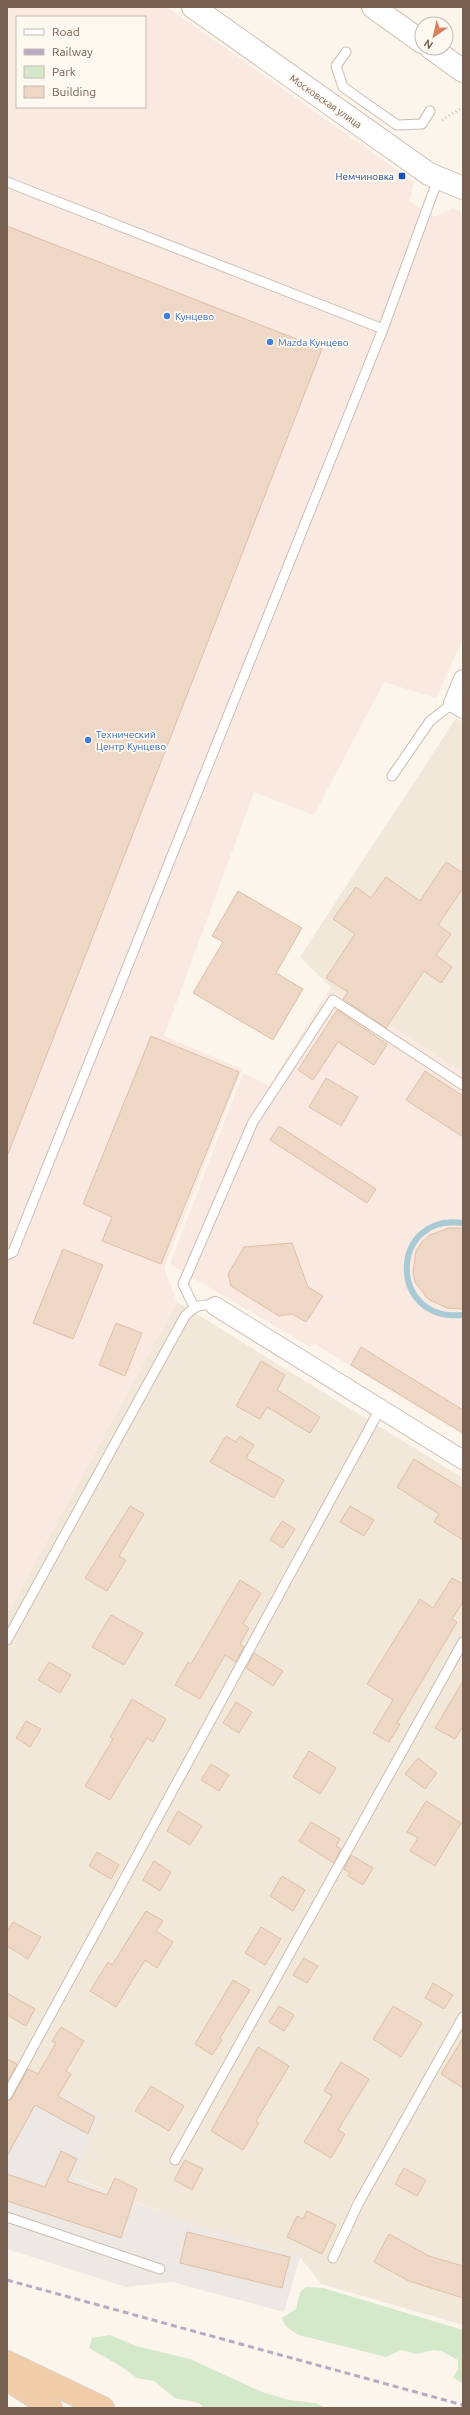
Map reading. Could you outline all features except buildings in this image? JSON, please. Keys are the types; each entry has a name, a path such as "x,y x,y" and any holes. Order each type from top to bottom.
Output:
{"highway":[{"path":"7,2362 103,2408"},
{"path":"7,2379 51,2408"}],"street":[{"name":"Московская улица","path":"193,7 369,118 453,183"},
{"path":"373,7 414,36"},
{"path":"442,56 463,71"},
{"path":"458,706 463,679"},
{"path":"215,1306 463,1460"}],"lane":[{"path":"346,52 336,66 344,87 369,118 397,125 422,124 430,111"},
{"path":"7,182 383,329"},
{"path":"7,1254 13,1252 383,329 453,183"},
{"path":"392,776 430,721 458,706"},
{"path":"194,1307 183,1284 253,1122 333,1000 463,1085"},
{"path":"7,1640 185,1316 194,1307 204,1304 215,1306"},
{"path":"7,2095 380,1409"},
{"path":"175,2160 463,1642"},
{"path":"333,2258 358,2204 463,2017"},
{"path":"7,2217 160,2269"}],"shaded area":[{"path":"7,7 167,7 414,182 409,201 434,217 453,208 463,213 463,639 436,698 384,682 314,815 254,792 164,1036 242,1069 164,1268 177,1302 7,1614"},
{"path":"456,718 463,722 463,1073 331,987 300,957"},
{"path":"331,987 463,1073 463,1435 315,1344 310,1347 170,1264 243,1073 269,1086"},
{"path":"177,1302 463,1478 463,2325 321,2284 300,2257 193,2225 73,2177 13,2100 7,2097 7,1614"},
{"path":"28,2074 100,2115 73,2178 193,2225 300,2257 284,2312 172,2282 126,2287 7,2249 7,2097 13,2099"}],"green space":[{"path":"306,2287 323,2288 463,2330 463,2384 453,2377 458,2370 458,2360 441,2351 433,2350 416,2354 401,2350 386,2357 299,2335 293,2332 282,2318 296,2309 300,2292"},
{"path":"110,2335 136,2346 190,2359 262,2392 289,2400 315,2403 327,2408 204,2408 199,2403 175,2398 154,2381 137,2378 122,2367 89,2348 92,2338"}],"waterway":[{"path":"463,1223 439,1224 421,1234 411,1249 407,1268 410,1286 420,1302 438,1313 463,1315"}],"railway":[{"path":"7,2280 463,2405"}],"place":[{"name":"Немчиновка","path":"402,176"},
{"name":"Кунцево","path":"167,316"},
{"name":"Mazda Кунцево","path":"270,342"},
{"name":"Технический Центр Кунцево","path":"88,740"}]}
